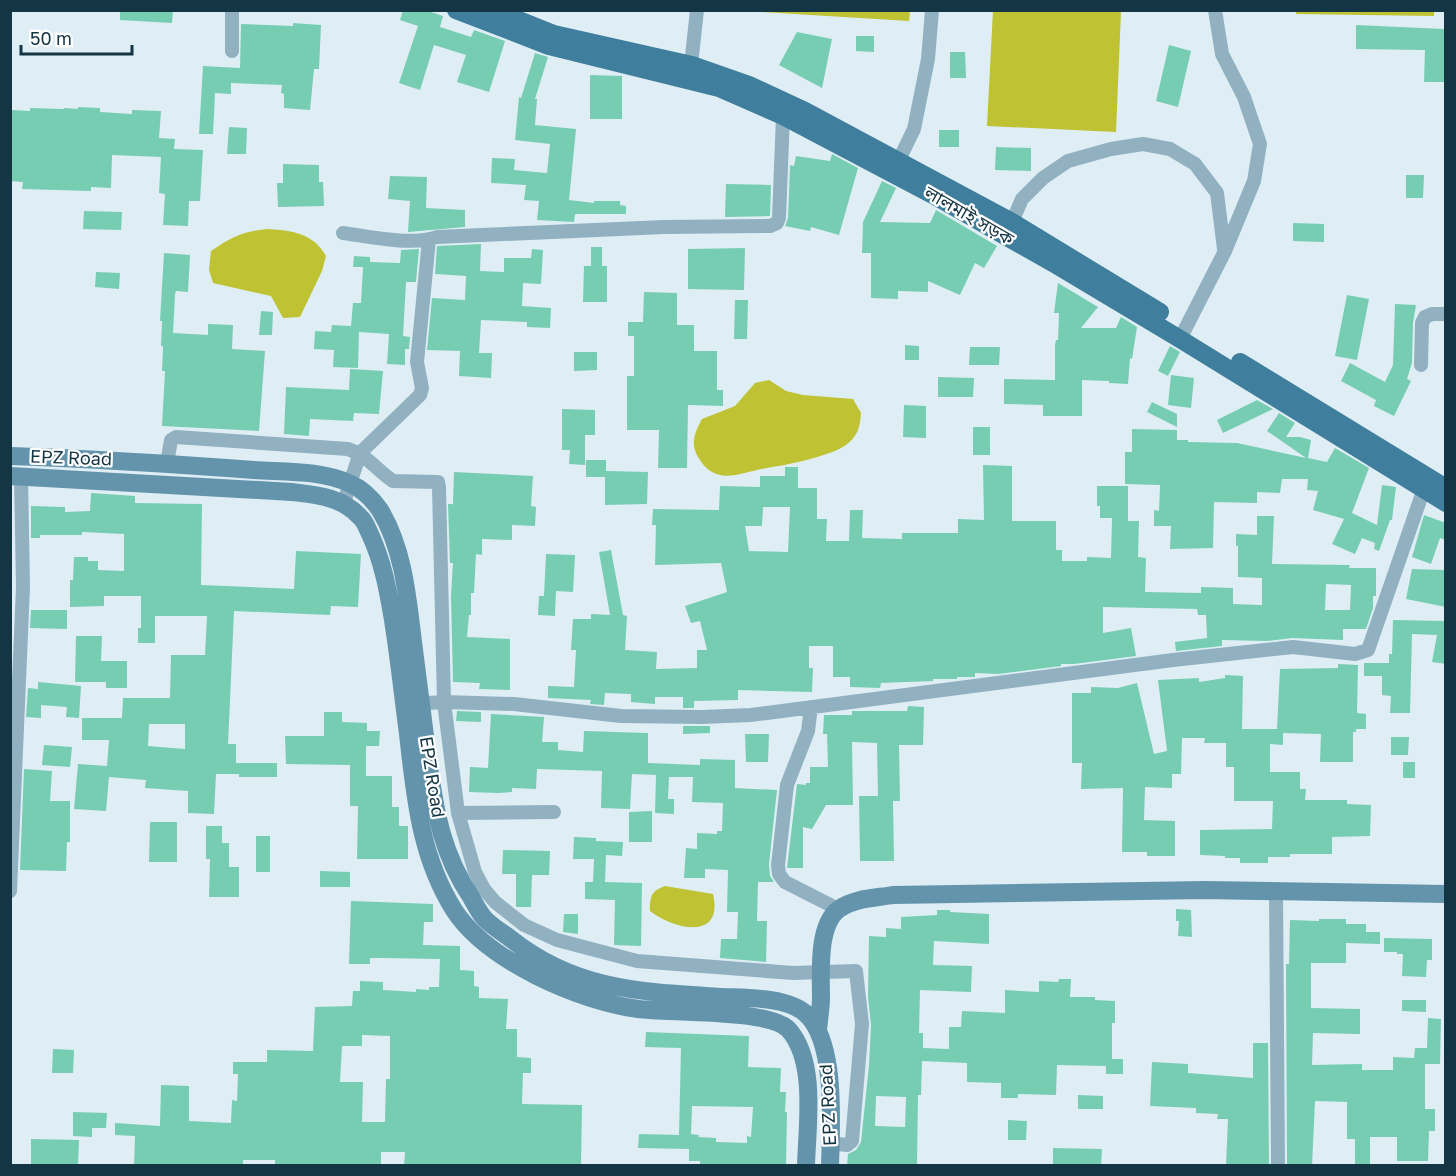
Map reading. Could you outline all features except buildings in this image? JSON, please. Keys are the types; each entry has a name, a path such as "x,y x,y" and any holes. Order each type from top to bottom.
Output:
{"main road":[{"name":"লালমাই সড়ক","path":"456,10 549,46 749,85 805,111 1012,222 1183,333 1425,484 1446,503"},
{"name":"লালমাই সড়ক","path":"494,10 554,34 691,72 720,88 783,116 932,194 1183,333"},
{"name":"EPZ Road","path":"10,456 104,459 319,475 350,483 363,491 379,508 401,566 413,703 415,799 429,862 461,921 482,942 506,958 575,993 637,1009 768,1019 788,1029 802,1053 808,1089 806,1166"},
{"path":"103,480 104,459"},
{"name":"EPZ Road","path":"16,476 292,492 325,496 344,502 362,518 378,552 388,587 435,812 445,849 462,884 484,918 517,944 551,966 600,984 645,992 766,999 805,1013 818,1030 830,1078 830,1166"},
{"name":"লালমাই সড়ক","path":"1425,484 1446,488"},
{"path":"818,1030 821,1000 820,971 826,926 838,909 858,900 893,896 1204,890 1446,894"}],"street":[{"path":"232,10 232,51"},
{"path":"691,72 697,10"},
{"path":"898,162 914,129 928,59 933,10"},
{"path":"1183,333 1225,251 1254,181 1260,144 1244,97 1222,54 1215,10"},
{"path":"344,233 429,240 437,237 664,227 770,226 777,223 779,218 783,116"},
{"path":"1012,222 1022,199 1043,178 1068,161 1112,148 1143,144 1170,149 1194,164 1206,178 1217,193 1225,251"},
{"path":"344,502 360,453 420,395 422,388 417,362 429,240"},
{"path":"1421,365 1422,323 1425,317 1432,314 1446,315"},
{"path":"167,463 171,440 176,437 348,449 360,453 393,481 434,481 439,484 444,702 458,813 475,872 484,890 524,925 557,940 637,961 793,973 856,971 862,1024 852,1142 847,1145 830,1143"},
{"path":"10,891 22,587 16,476"},
{"path":"413,703 514,704 621,716 751,715 1173,660 1293,647 1355,654 1368,650 1425,484"},
{"path":"811,707 808,731 787,785 778,865 779,874 785,882 838,909"},
{"path":"458,813 554,812"},
{"path":"1276,891 1278,1166"}],"shaded area":[{"path":"993,10 1121,11 1116,132 987,126"},
{"path":"1434,10 1434,16 1296,14 1296,11"},
{"path":"746,11 910,11 909,21"},
{"path":"269,229 294,232 309,238 321,248 326,256 322,271 300,317 283,318 271,296 213,283 209,270 211,251 238,236"},
{"path":"769,380 786,391 803,395 853,399 861,413 856,435 846,445 830,453 786,465 729,476 713,472 705,467 694,447 696,433 702,419 735,406 755,383"},
{"path":"665,886 713,894 714,909 711,919 704,925 683,926 671,923 650,911 652,895"}]}
